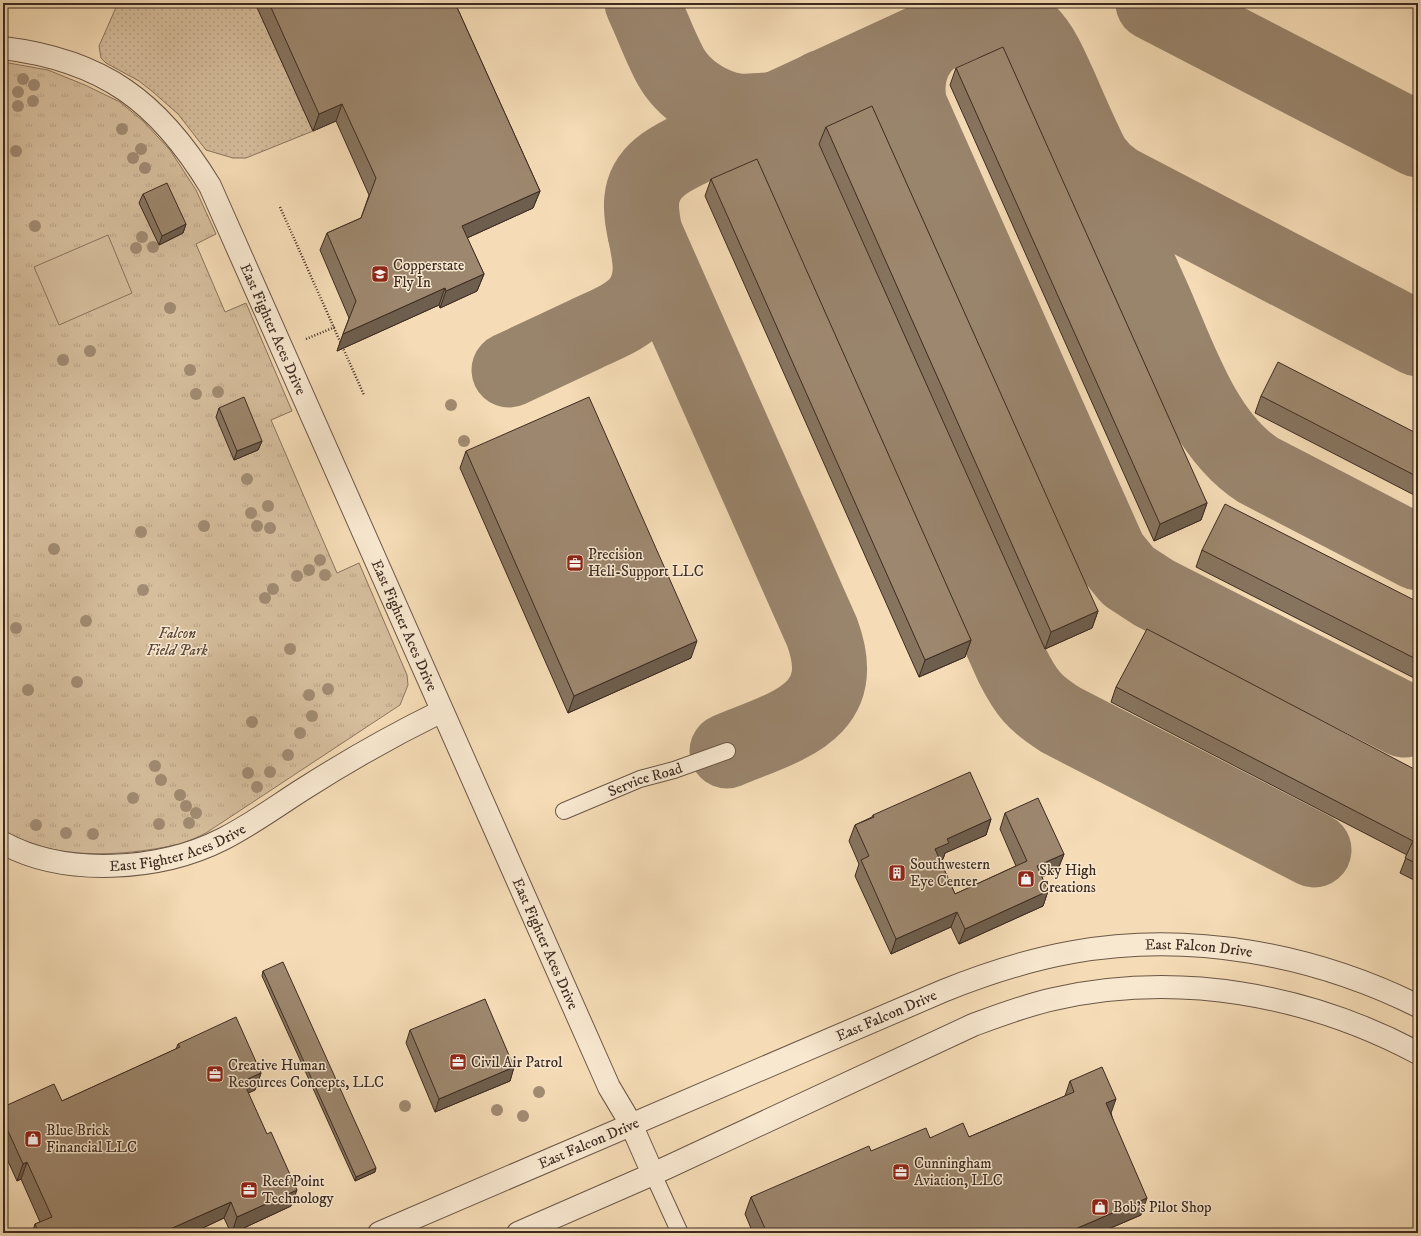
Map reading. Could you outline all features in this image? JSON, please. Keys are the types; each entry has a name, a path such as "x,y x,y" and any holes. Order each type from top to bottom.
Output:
{"street":[{"name":"East Fighter Aces Drive","path":"3,48 47,56 79,66 105,78 128,92 153,111 174,133 193,158 210,186 609,1087 631,1124 653,1174"},
{"name":"East Fighter Aces Drive","path":"3,843 47,860 87,865 133,864 183,854 222,840 358,756 442,711"},
{"name":"East Falcon Drive","path":"379,1233 943,991 987,974 1024,963 1074,952 1120,946 1167,945 1222,948 1276,956 1320,967 1365,983 1418,1006"},
{"path":"518,1233 653,1174 973,1025 1012,1011 1054,999 1136,988 1186,987 1231,992 1281,1000 1320,1011 1367,1028 1418,1053"}],"lane":[{"name":"Service Road","path":"564,811 640,779 680,768 728,751"},
{"path":"653,1174 680,1233"}],"path":[{"path":"280,207 335,327 364,395"},
{"path":"282,350 335,327"}],"green space":[{"path":"118,3 255,3 313,131 246,158 233,158 206,150 178,114 153,92 139,81 106,63 101,58 99,46"},
{"name":"Falcon Field Park","path":"3,62 48,70 85,85 120,102 143,121 170,150 196,190 216,234 196,244 225,312 246,303 292,411 271,420 337,573 359,563 407,675 408,685 400,705 206,833 180,844 132,852 100,854 67,852 27,842 3,831"},
{"path":"108,235 132,293 59,325 34,267"}],"building":[{"path":"269,3 455,3 540,191 462,226 484,274 446,291 445,288 343,334 356,301 327,233 361,218 376,178 342,104 319,114"},
{"path":"1003,47 1207,503 1160,524 956,68"},
{"path":"872,106 1098,611 1051,632 826,127"},
{"path":"757,159 971,640 925,660 711,179"},
{"path":"167,183 186,224 162,236 143,194"},
{"path":"1278,362 1418,434 1418,477 1261,396"},
{"path":"244,397 262,441 237,451 219,408"},
{"name":"Precision Heli-Support LLC","path":"589,397 697,641 574,696 466,451"},
{"path":"1225,504 1418,602 1418,660 1202,550"},
{"path":"1147,629 1418,771 1418,864 1405,858 1413,841 1116,687"},
{"path":"970,772 991,819 947,839 949,843 935,849 955,894 1027,861 1005,813 1038,798 1064,854 1037,866 1048,891 965,929 957,912 896,939 861,860 869,856 855,825 874,817 873,815"},
{"path":"283,962 376,1168 356,1177 263,971"},
{"name":"Civil Air Patrol","path":"485,999 514,1067 439,1099 410,1030"},
{"path":"236,1017 261,1073 243,1081 267,1134 271,1132 297,1190 237,1217 231,1202 161,1233 39,1233 35,1224 52,1217 27,1162 23,1164 3,1120 3,1107 54,1084 62,1101 180,1047 178,1044"},
{"path":"1102,1067 1116,1099 1106,1103 1147,1198 1066,1233 767,1233 751,1197 869,1146 871,1151 926,1128 930,1138 963,1123 969,1137 1074,1092 1070,1081"}],"taxiway":[{"path":"642,3 671,67 683,83 691,90 709,102 728,109 738,111 778,109"},
{"path":"509,370 622,317 640,301 648,284 650,267 642,214 642,198 647,182 664,164 692,148 1007,3"},
{"path":"1153,3 1418,140"},
{"path":"969,21 988,18 1004,19 1017,24 1028,32 1038,43 1046,56 1093,159 1104,172 1117,182 1418,339"},
{"path":"933,37 925,44 914,59 908,86 910,106 1110,554 1128,576 1154,593 1404,720"},
{"path":"823,87 803,102 791,118 786,138 786,162 1012,665 1022,683 1037,703 1061,720 1314,850"},
{"path":"1090,155 1184,370 1208,416 1222,437 1239,455 1258,470 1418,553"},
{"path":"645,233 822,632 829,659 828,681 821,699 808,712 791,724 727,751"}],"place":[{"name":"Copperstate Fly In","path":"380,274"},
{"name":"Precision Heli-Support LLC","path":"575,563"},
{"name":"Southwestern Eye Center","path":"897,873"},
{"name":"Sky High Creations","path":"1026,879"},
{"name":"Civil Air Patrol","path":"458,1062"},
{"name":"Creative Human Resources Concepts, LLC","path":"215,1074"},
{"name":"Blue Brick Financial LLC","path":"33,1139"},
{"name":"Cunningham Aviation, LLC","path":"901,1172"},
{"name":"Reef Point Technology","path":"249,1190"},
{"name":"Bob's Pilot Shop","path":"1100,1207"}]}
